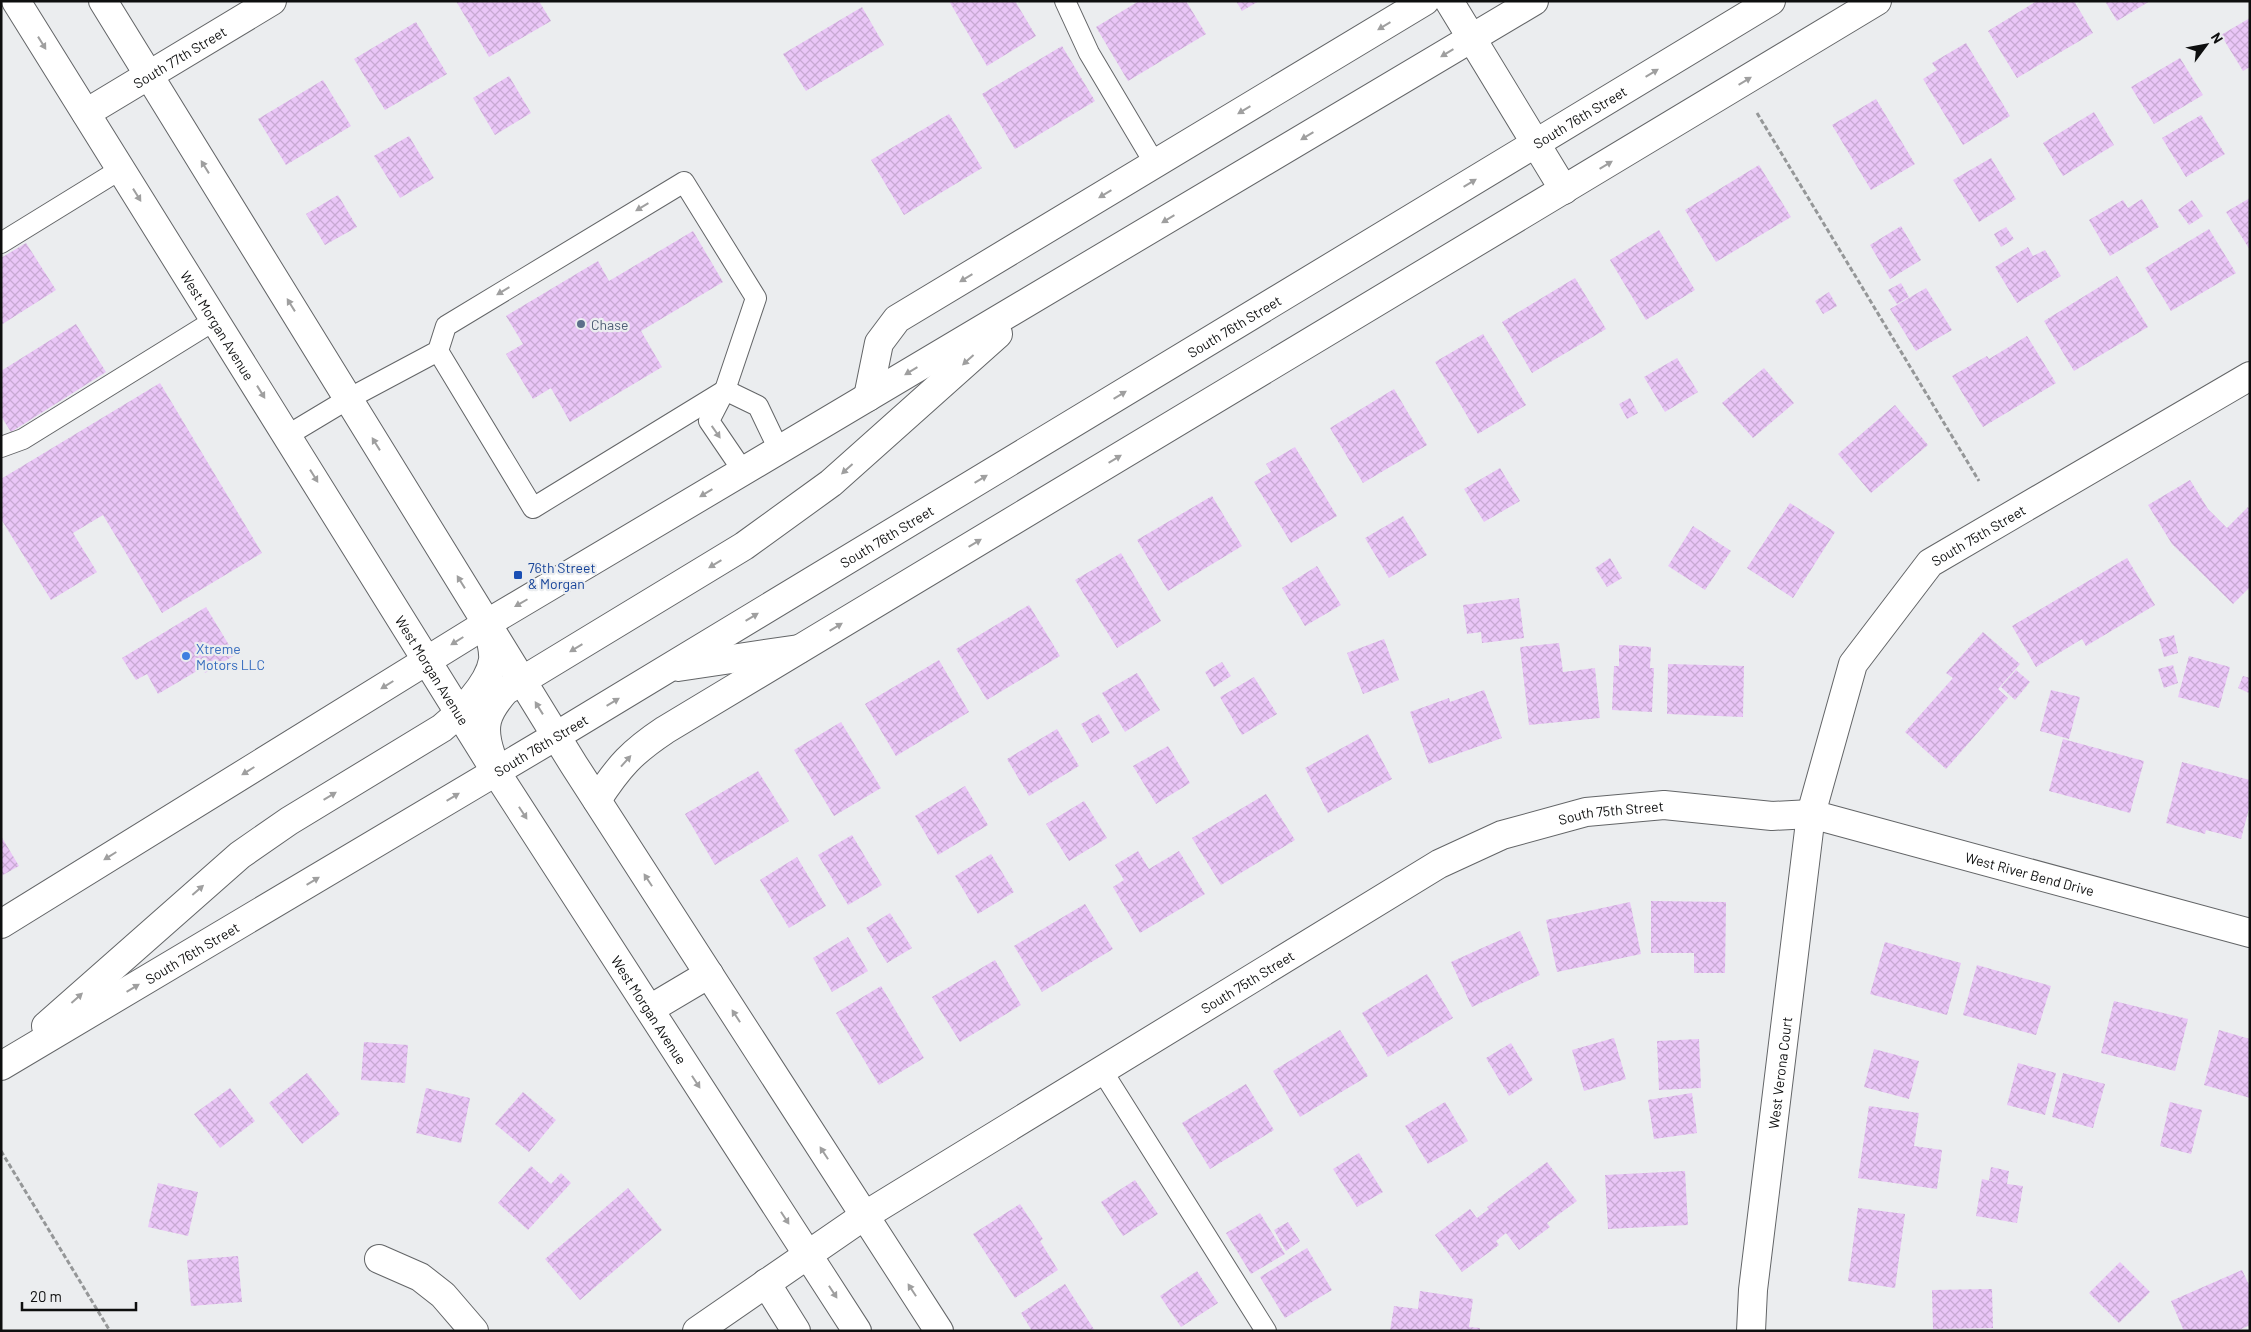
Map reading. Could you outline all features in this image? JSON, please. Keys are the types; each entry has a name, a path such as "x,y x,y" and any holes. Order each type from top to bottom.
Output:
{"street":[{"name":"West Morgan Avenue","path":"16,1 428,659 496,772 808,1254 851,1325"},
{"path":"103,1 556,736 938,1331"},
{"name":"South 77th Street","path":"86,113 272,1"},
{"path":"868,397 879,342 897,320 1425,1"},
{"path":"1449,1 1564,190"},
{"path":"1,924 486,624 1534,1"},
{"name":"South 76th Street","path":"1,1066 556,736 1771,1"},
{"path":"597,800 612,776 636,749 799,649 1877,1"},
{"path":"496,772 485,732 486,717 505,691 744,546 807,502 1044,293"},
{"name":"South 75th Street","path":"697,1331 864,1216 1101,1069 1439,864 1502,835 1586,812 1664,805 1772,816 1811,814 1853,664 1930,563 2250,376"},
{"path":"1,1066 198,889 240,855 289,821 442,728 460,712 472,699 493,661 492,645 486,624"},
{"path":"669,668 799,649"},
{"name":"West River Bend Drive","path":"1811,814 2250,933"},
{"name":"West Verona Court","path":"1751,1331 1754,1280 1811,814"},
{"path":"650,1009 709,974"},
{"path":"379,1259 420,1277 443,1295 474,1331"},
{"path":"766,1283 796,1331"}],"lane":[{"path":"1065,1 1088,53 1155,164"},
{"path":"1,243 121,169"},
{"path":"288,435 348,399 438,351 446,326 684,182 756,298 725,390 709,422 743,471"},
{"path":"1,447 23,439 215,320"},
{"path":"438,351 533,508 725,390"},
{"path":"725,390 758,406 779,450"},
{"path":"1101,1069 1266,1331"}],"path":[{"path":"1756,112 1979,481"},
{"path":"1,1151 110,1331"}],"building":[{"path":"456,1 539,1 551,21 489,57"},
{"path":"949,1 1015,1 1036,36 987,66"},
{"path":"1139,1 1186,1 1206,34 1128,81 1096,27"},
{"path":"1236,1 1259,1 1242,11"},
{"path":"2037,1 2074,1 2093,33 2017,78 1988,31"},
{"path":"2105,1 2150,1 2117,21"},
{"path":"862,7 884,45 806,91 783,54"},
{"path":"2250,18 2250,67 2243,71 2221,35"},
{"path":"416,22 447,74 385,110 354,59"},
{"path":"1966,43 2010,116 1963,145 1923,79 1937,70 1932,63"},
{"path":"1062,46 1095,101 1015,149 982,94"},
{"path":"2180,58 2203,95 2154,124 2131,87"},
{"path":"509,76 531,113 495,135 473,98"},
{"path":"323,80 351,126 286,165 258,119"},
{"path":"1876,99 1915,164 1871,190 1832,125"},
{"path":"2094,112 2114,145 2063,176 2043,143"},
{"path":"949,114 982,168 904,215 871,160"},
{"path":"2201,115 2225,154 2186,177 2162,138"},
{"path":"409,136 434,178 400,198 374,156"},
{"path":"1991,158 2016,199 1979,222 1953,180"},
{"path":"1759,165 1791,217 1716,262 1685,210"},
{"path":"338,195 357,227 325,245 306,214"},
{"path":"2250,198 2250,250 2226,212"},
{"path":"2142,199 2159,227 2110,256 2089,220 2123,200 2128,208"},
{"path":"2192,200 2203,216 2189,225 2178,210"},
{"path":"1901,226 1921,260 1890,279 1870,245"},
{"path":"2006,227 2014,239 2001,247 1994,234"},
{"path":"2209,229 2236,273 2171,311 2145,268"},
{"path":"1659,230 1695,290 1646,320 1610,260"},
{"name":"Chase","path":"693,231 723,282 641,331 662,367 570,422 551,388 533,399 506,354 523,344 506,316 598,261 609,281"},
{"path":"26,243 56,290 1,325 1,258"},
{"path":"2028,247 2033,256 2045,250 2061,276 2017,303 1995,267"},
{"path":"2117,276 2148,327 2074,371 2044,321"},
{"path":"1575,278 1606,329 1532,373 1502,322"},
{"path":"1901,283 1909,297 1897,304 1888,290"},
{"path":"1926,288 1952,330 1916,351 1890,309"},
{"path":"1829,292 1837,306 1823,314 1815,301"},
{"path":"76,324 106,372 11,432 1,416 1,371"},
{"path":"1483,334 1526,405 1478,434 1435,362"},
{"path":"2027,336 2056,383 1983,427 1952,376 1987,356 1989,359"},
{"path":"1677,358 1698,392 1665,412 1644,377"},
{"path":"1764,368 1794,403 1753,438 1722,403"},
{"path":"160,383 262,553 162,613 103,515 73,533 97,572 51,600 1,519 1,479"},
{"path":"1394,389 1427,445 1363,483 1330,428"},
{"path":"1630,398 1638,413 1627,419 1619,404"},
{"path":"1895,405 1928,445 1871,493 1838,454"},
{"path":"1295,447 1337,516 1291,543 1254,482 1271,472 1266,464"},
{"path":"1500,468 1520,501 1484,522 1464,489"},
{"path":"2190,480 2208,509 2227,528 2248,507 2250,509 2250,587 2233,604 2172,544 2148,505"},
{"path":"1212,496 1242,546 1168,591 1137,540"},
{"path":"1790,503 1835,532 1793,598 1747,568"},
{"path":"1403,516 1427,555 1389,578 1365,538"},
{"path":"1693,526 1731,551 1705,590 1668,566"},
{"path":"1121,553 1161,621 1117,648 1075,580"},
{"path":"1610,558 1622,578 1607,587 1595,568"},
{"path":"2127,558 2155,605 2086,646 2082,639 2036,667 2012,626"},
{"path":"1317,566 1341,605 1305,626 1282,588"},
{"path":"1519,598 1524,638 1482,643 1481,632 1467,634 1463,605"},
{"path":"1029,605 1060,656 987,700 956,649"},
{"path":"206,607 235,655 205,673 202,668 158,694 147,674 136,680 122,658"},
{"path":"1983,632 2020,664 1998,689 2008,698 1946,769 1905,732 1953,678 1946,673"},
{"path":"2174,635 2178,653 2164,657 2159,639"},
{"path":"1384,639 1399,680 1363,694 1347,653"},
{"path":"1559,643 1563,672 1595,668 1600,718 1529,725 1520,647"},
{"path":"1619,645 1651,647 1650,668 1654,668 1652,712 1612,710 1614,666 1619,666"},
{"path":"2189,656 2230,667 2219,708 2178,697"},
{"path":"939,660 969,712 896,756 865,704"},
{"path":"1222,662 1231,676 1214,687 1205,672"},
{"path":"1668,664 1744,666 1743,717 1667,714"},
{"path":"2173,665 2178,683 2164,688 2158,669"},
{"path":"2016,670 2030,682 2015,700 2001,687"},
{"path":"1137,673 1160,710 1125,732 1102,693"},
{"path":"2243,676 2250,678 2249,693 2238,688"},
{"path":"1254,677 1277,714 1242,735 1220,697"},
{"path":"1484,690 1502,738 1429,764 1410,712 1449,698 1450,702"},
{"path":"2051,690 2080,697 2069,739 2040,731"},
{"path":"1099,714 1110,733 1092,743 1081,724"},
{"path":"841,722 881,788 834,816 794,750"},
{"path":"1057,729 1079,766 1029,796 1007,759"},
{"path":"1368,734 1392,779 1328,813 1305,768"},
{"path":"2063,739 2144,761 2130,813 2049,791"},
{"path":"1168,746 1190,783 1156,804 1133,766"},
{"path":"2182,762 2250,780 2250,805 2241,839 2206,830 2205,834 2166,823"},
{"path":"758,771 789,821 715,865 685,814"},
{"path":"965,786 988,825 938,855 915,816"},
{"path":"1266,794 1295,840 1221,885 1192,838"},
{"path":"1084,801 1107,838 1069,861 1046,824"},
{"path":"852,835 882,885 848,905 818,855"},
{"path":"1,836 19,866 1,876"},
{"path":"1138,851 1149,869 1179,851 1205,894 1140,933 1113,887 1124,880 1115,865"},
{"path":"991,854 1014,892 978,914 955,876"},
{"path":"797,857 826,906 789,928 760,880"},
{"path":"1651,901 1726,902 1725,973 1694,973 1694,953 1651,953"},
{"path":"1630,902 1641,954 1557,972 1546,920"},
{"path":"1085,904 1113,949 1042,992 1014,946"},
{"path":"890,913 912,948 887,963 866,928"},
{"path":"1520,931 1540,975 1472,1007 1451,962"},
{"path":"848,937 868,971 832,992 813,958"},
{"path":"1885,942 1961,963 1947,1015 1870,994"},
{"path":"995,960 1021,1005 960,1042 932,997"},
{"path":"1977,965 2051,986 2036,1035 1963,1015"},
{"path":"1427,974 1453,1018 1388,1057 1362,1013"},
{"path":"881,986 924,1058 879,1085 836,1013"},
{"path":"2114,1001 2188,1019 2175,1071 2101,1053"},
{"path":"1340,1030 1368,1076 1300,1117 1273,1071"},
{"path":"2219,1030 2250,1039 2250,1098 2204,1085"},
{"path":"1614,1038 1626,1079 1584,1091 1572,1050"},
{"path":"1699,1039 1701,1088 1659,1090 1657,1041"},
{"path":"364,1042 408,1045 405,1083 361,1080"},
{"path":"1511,1043 1533,1080 1509,1096 1486,1058"},
{"path":"1874,1049 1919,1061 1909,1099 1864,1087"},
{"path":"2018,1063 2056,1073 2045,1115 2007,1105"},
{"path":"307,1073 340,1114 302,1144 269,1103"},
{"path":"2063,1073 2105,1084 2093,1128 2052,1117"},
{"path":"1246,1084 1274,1130 1210,1169 1182,1123"},
{"path":"230,1088 255,1121 220,1148 194,1114"},
{"path":"426,1088 470,1098 461,1143 416,1133"},
{"path":"523,1092 556,1120 529,1152 495,1124"},
{"path":"1692,1093 1697,1133 1654,1139 1648,1100"},
{"path":"1445,1102 1468,1141 1428,1164 1405,1126"},
{"path":"2170,1102 2202,1110 2191,1154 2160,1146"},
{"path":"1869,1106 1919,1113 1914,1146 1942,1150 1937,1189 1858,1178"},
{"path":"1359,1153 1383,1192 1357,1207 1333,1169"},
{"path":"1547,1162 1577,1201 1547,1223 1550,1227 1519,1250 1506,1233 1496,1241 1499,1245 1462,1272 1435,1235 1470,1209 1477,1218 1489,1209 1487,1207"},
{"path":"531,1166 551,1184 561,1173 571,1183 528,1230 498,1203"},
{"path":"1991,1167 2009,1171 2007,1184 2023,1186 2017,1223 1976,1216 1982,1179 2001,1183 1989,1180"},
{"path":"1685,1171 1688,1225 1608,1229 1605,1175"},
{"path":"1135,1180 1158,1214 1123,1236 1101,1202"},
{"path":"158,1183 198,1192 188,1236 148,1227"},
{"path":"628,1188 662,1230 580,1300 545,1259"},
{"path":"1020,1204 1043,1239 1040,1241 1058,1270 1015,1298 973,1234"},
{"path":"1858,1208 1905,1214 1895,1288 1848,1281"},
{"path":"1260,1213 1285,1254 1251,1274 1226,1233"},
{"path":"1288,1222 1300,1241 1286,1251 1274,1230"},
{"path":"1307,1248 1332,1290 1285,1318 1260,1277"},
{"path":"238,1256 242,1302 191,1306 187,1260"},
{"path":"2120,1262 2150,1292 2119,1323 2089,1293"},
{"path":"2242,1270 2250,1287 2250,1325 2237,1331 2184,1331 2171,1301"},
{"path":"1197,1271 1218,1303 1181,1327 1160,1296"},
{"path":"1065,1284 1095,1331 1032,1331 1021,1313"},
{"path":"1992,1289 1993,1328 1933,1329 1932,1290"},
{"path":"1420,1291 1473,1299 1469,1327 1480,1328 1480,1331 1390,1331 1394,1306 1418,1309"}],"place":[{"name":"Chase","path":"581,324"},
{"name":"76th Street & Morgan","path":"518,575"},
{"name":"Xtreme Motors LLC","path":"186,656"}]}
